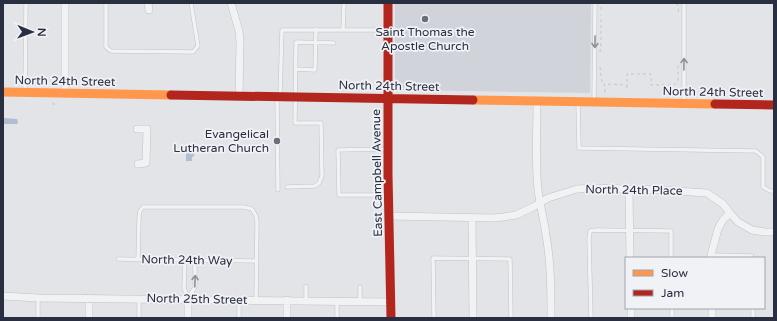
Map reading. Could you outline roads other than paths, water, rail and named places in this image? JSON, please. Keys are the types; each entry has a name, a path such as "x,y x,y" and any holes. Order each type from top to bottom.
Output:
{"main road":[{"name":"East Campbell Avenue","path":"388,3 388,149 391,318"},
{"name":"North 24th Street","path":"3,92 774,105"}],"street":[{"path":"65,3 65,92"},
{"path":"231,3 239,31 240,42 239,96"},
{"path":"537,101 537,172 540,202 549,255 551,318"},
{"path":"137,129 147,129 146,163 138,164"},
{"name":"North 24th Place","path":"389,216 493,218 516,214 533,207 548,198 577,189 629,189 707,193 723,204 738,222 752,230 774,232"},
{"path":"629,189 630,257"},
{"path":"711,257 718,229 723,220 730,213"},
{"path":"472,218 473,318"},
{"name":"North 25th Street","path":"3,296 38,298 391,302"},
{"path":"89,298 89,318"},
{"path":"188,299 188,318"},
{"path":"287,300 287,318"}],"lane":[{"path":"25,92 26,3"},
{"path":"106,3 106,47 111,51 193,52 198,46 191,3"},
{"path":"343,30 344,3"},
{"path":"594,102 595,3"},
{"path":"684,3 684,103"},
{"path":"296,70 315,70 316,29"},
{"path":"278,190 279,96 282,30 388,30"},
{"path":"287,187 315,186 319,183 322,176 321,123 295,123 296,42 334,43"},
{"path":"578,102 579,148 756,152 763,158 763,187 770,191 774,191"},
{"path":"388,149 338,150 338,158 339,195 389,195"},
{"path":"138,260 138,218 143,207 244,207 252,209 256,216 257,222 256,300"},
{"path":"591,318 588,239 590,231 671,231 671,257"},
{"path":"711,257 752,257"},
{"path":"434,318 433,258 510,259 512,318"},
{"name":"North 24th Way","path":"118,259 256,261"},
{"path":"185,260 184,288 188,299"},
{"path":"188,299 195,287 195,260"},
{"path":"306,286 306,301"},
{"path":"360,288 360,301"},
{"path":"38,298 38,318"},
{"path":"139,299 139,318"},
{"path":"239,300 239,318"},
{"path":"337,301 337,318"}],"water":[{"path":"4,118 17,119 18,122 17,124 4,124"},
{"path":"188,149 194,149 192,161 186,161 186,153 188,153"}],"place":[{"name":"Saint Thomas the Apostle Church","path":"425,19"},
{"name":"Evangelical Lutheran Church","path":"277,141"}]}
